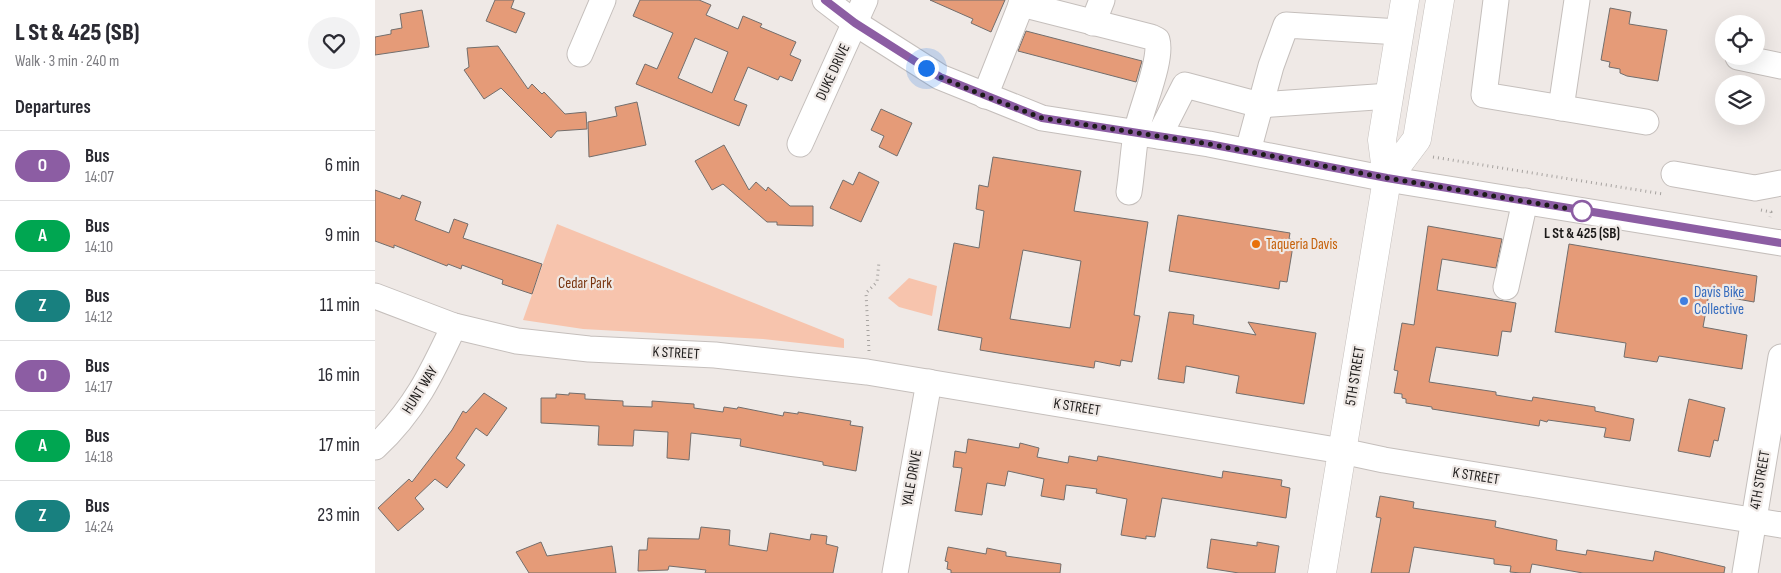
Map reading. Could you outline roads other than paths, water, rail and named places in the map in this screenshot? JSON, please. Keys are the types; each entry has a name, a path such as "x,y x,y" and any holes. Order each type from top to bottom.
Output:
{"main road":[{"name":"5TH STREET","path":"1322,573 1387,178 1382,140 1405,0"},
{"name":"5TH STREET","path":"1387,178 1417,139 1440,0"}],"street":[{"path":"580,54 603,0"},
{"path":"825,0 855,23 940,77 1042,118 1148,134 1387,178 1781,243"},
{"name":"DUKE DRIVE","path":"799,144 865,0"},
{"path":"1093,23 1102,0"},
{"path":"1496,0 1484,95 1646,122"},
{"path":"1561,108 1577,0"},
{"path":"985,96 1022,2 1157,40 1159,46 1155,64 1148,134 1129,192"},
{"path":"1248,151 1271,66 1286,24 1399,32"},
{"path":"1765,63 1781,66"},
{"path":"1148,134 1185,84 1261,105 1390,96"},
{"path":"1673,185 1755,188 1781,183"},
{"path":"1507,287 1525,201"},
{"name":"K STREET","path":"375,296 454,326 517,341 589,349 715,355 867,372 1781,525"},
{"name":"HUNT WAY","path":"375,447 398,426 430,377 454,326"},
{"name":"4TH STREET","path":"1745,573 1781,357"},
{"name":"YALE DRIVE","path":"895,573 929,382"}],"place":[{"name":"L St & 425 (SB)","path":"1582,211"},
{"name":"Taqueria Davis","path":"1256,244"},
{"name":"Davis Bike Collective","path":"1684,301"}],"park label":[{"name":"Cedar Park","path":"585,283"}]}
